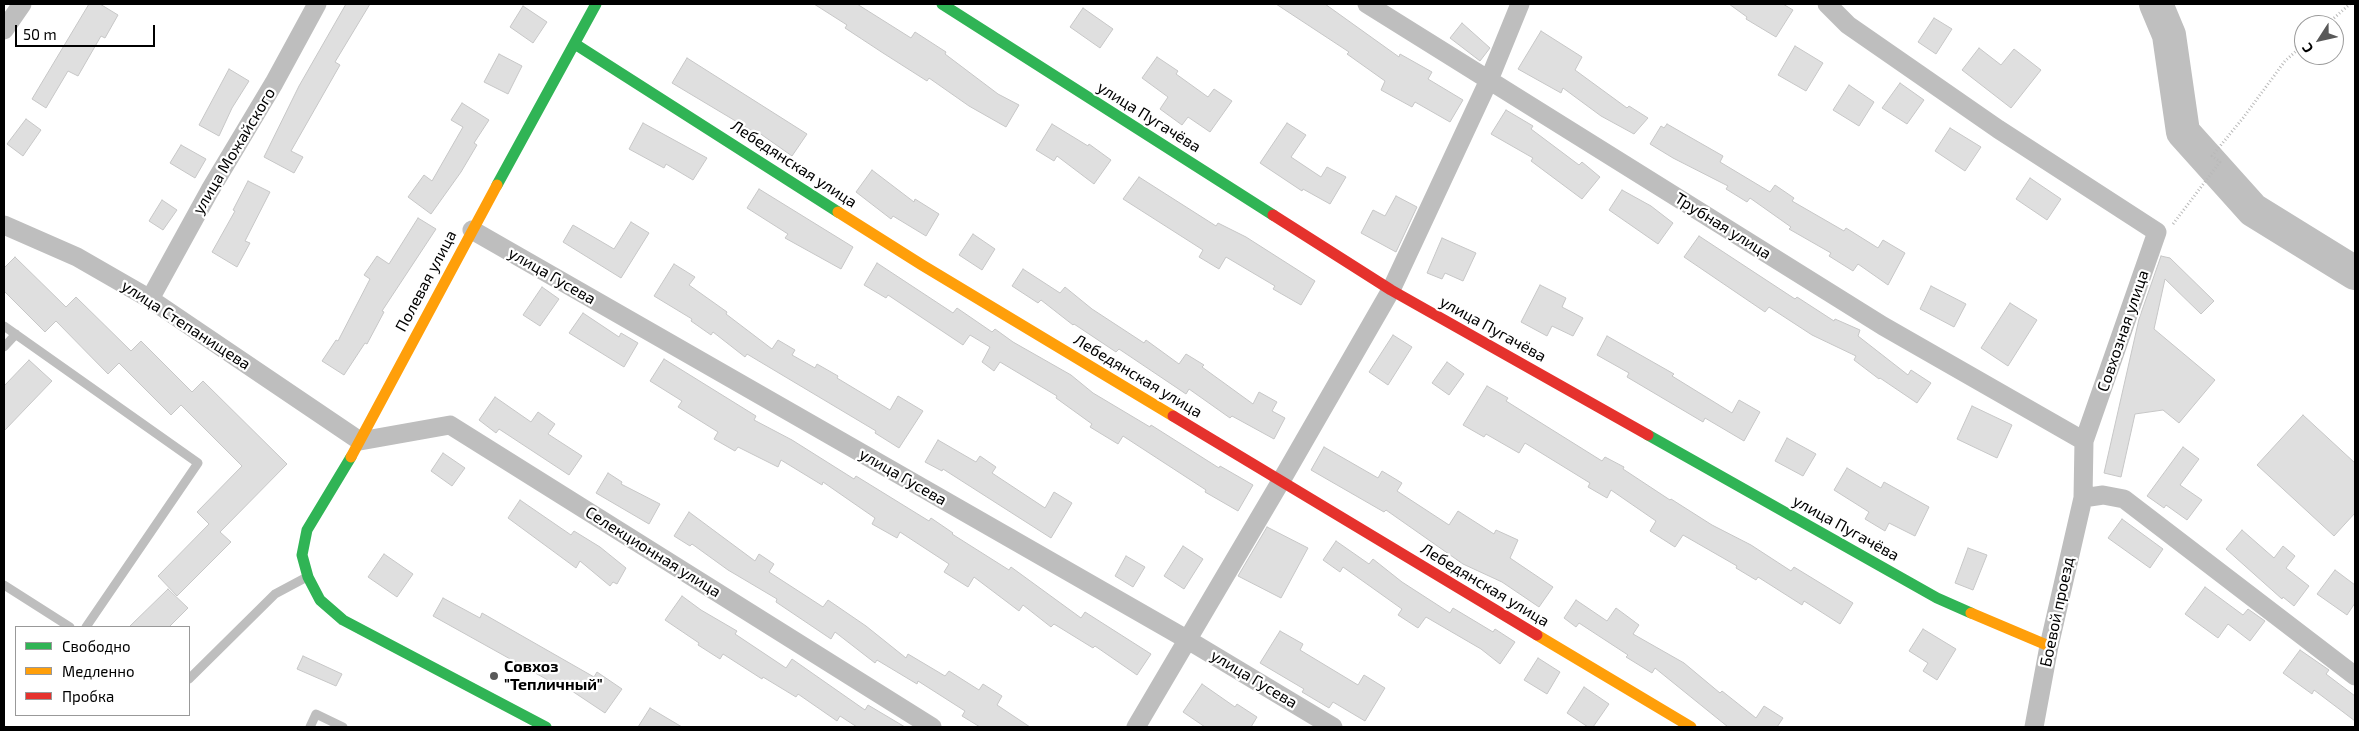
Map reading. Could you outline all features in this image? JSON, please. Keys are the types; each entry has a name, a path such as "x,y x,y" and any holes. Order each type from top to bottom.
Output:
{"street":[{"path":"4,30 22,4"},
{"name":"улица Можайского","path":"150,299 317,4"},
{"name":"Полевая улица","path":"546,727 342,620 320,600 308,577 302,555 307,530 360,441 472,230 596,4"},
{"name":"улица Пугачёва","path":"942,4 1390,290 1937,598 2049,646"},
{"name":"Трубная улица","path":"1367,4 1884,326 2084,441"},
{"path":"1136,727 1281,481 1390,290 1489,80 1520,4"},
{"path":"1827,4 1848,25 1974,113 2157,232"},
{"name":"Лебедянская улица","path":"575,44 922,265 1691,727"},
{"name":"улица Степанищева","path":"4,226 77,257 150,299 360,441"},
{"name":"улица Гусева","path":"472,230 1188,640 1333,727"},
{"name":"Совхозная улица","path":"2083,498 2084,441 2157,232"},
{"name":"Селекционная улица","path":"360,441 450,425 932,727"},
{"path":"2083,498 2103,495 2124,499 2355,676"},
{"name":"Боевой проезд","path":"2034,727 2049,646 2083,498"}],"lane":[{"path":"4,326 198,463 87,626"},
{"path":"4,347 16,334"},
{"path":"190,678 275,594 308,577"},
{"path":"4,585 9,586 69,626"},
{"path":"310,727 316,714 343,727"}],"path":[{"path":"2337,15 2350,4"},
{"path":"2157,232 2176,222 2220,162 2212,156 2285,61 2294,53"}],"building":[{"path":"89,4 100,4 118,15 105,38 101,36 78,76 68,71 46,108 32,99"},
{"path":"346,4 370,4 335,62 340,65 291,151 303,157 294,173 264,157 299,86"},
{"path":"814,4 857,4 911,38 915,32 946,52 945,54 998,94 1019,105 1006,127 969,106 929,78 927,81 883,53 845,28 847,25"},
{"path":"1276,4 1325,4 1399,57 1400,54 1432,72 1428,79 1463,100 1450,122 1415,102 1412,107 1381,90 1385,81 1347,54 1349,52"},
{"path":"1729,4 1783,4 1793,10 1776,37 1746,19 1747,17"},
{"path":"523,6 547,22 533,43 510,27"},
{"path":"1083,8 1113,29 1100,48 1070,27"},
{"path":"1934,18 1952,29 1936,54 1918,42"},
{"path":"1462,23 1490,48 1480,61 1450,38"},
{"path":"1541,31 1582,57 1575,70 1627,108 1629,106 1648,118 1634,134 1601,116 1563,88 1561,93 1518,69"},
{"path":"1795,46 1823,63 1806,91 1778,75"},
{"path":"1979,48 2001,65 2014,49 2041,70 2011,108 1962,70"},
{"path":"499,54 522,66 508,94 484,82"},
{"path":"1157,57 1178,71 1176,74 1208,97 1214,89 1232,101 1210,132 1188,117 1182,125 1160,109 1168,97 1142,78"},
{"path":"687,58 807,134 792,156 755,130 754,132 672,83"},
{"path":"229,69 249,81 232,108 219,136 199,125"},
{"path":"1900,83 1924,100 1907,124 1882,108"},
{"path":"1849,85 1874,102 1859,126 1833,110"},
{"path":"462,103 489,120 474,143 477,145 461,172 431,214 408,197 424,175 432,181 463,127 451,120"},
{"path":"1506,110 1533,126 1531,129 1579,165 1582,162 1600,177 1582,199 1531,161 1533,158 1491,134"},
{"path":"26,119 41,130 23,156 7,144"},
{"path":"643,123 707,158 693,180 666,164 664,168 629,149"},
{"path":"1287,123 1306,135 1291,157 1321,177 1327,167 1346,177 1330,204 1303,189 1302,191 1260,163"},
{"path":"1052,124 1088,146 1089,144 1111,160 1094,184 1057,156 1054,161 1036,150"},
{"path":"1667,124 1723,156 1720,162 1770,192 1775,185 1794,198 1792,201 1844,231 1846,228 1878,248 1883,240 1905,253 1888,285 1858,264 1853,271 1829,256 1831,253 1789,229 1791,227 1750,198 1747,202 1726,189 1728,186 1650,144 1661,126 1664,128"},
{"path":"1950,128 1981,147 1965,171 1935,151"},
{"path":"181,145 206,159 195,178 170,163"},
{"path":"872,170 914,202 915,199 939,214 926,236 893,216 891,219 856,192"},
{"path":"1139,177 1216,226 1218,223 1246,237 1315,281 1301,305 1273,289 1275,286 1226,257 1219,269 1199,257 1203,250 1123,199"},
{"path":"2030,178 2061,199 2047,220 2016,199"},
{"path":"248,181 270,192 245,241 250,243 237,267 212,252 235,211 233,210"},
{"path":"759,189 853,247 841,269 785,238 788,234 747,208"},
{"path":"1622,190 1651,206 1673,223 1658,244 1609,210"},
{"path":"1396,196 1417,207 1396,252 1361,233 1373,210 1385,216"},
{"path":"162,200 177,210 163,230 149,221"},
{"path":"418,218 436,229 382,311 384,312 367,344 365,343 344,375 322,361 336,340 338,341 370,279 364,275 377,256 389,264"},
{"path":"631,222 649,233 621,278 563,242 573,225 614,249"},
{"path":"973,234 995,249 982,270 959,255"},
{"path":"1699,236 1795,299 1797,297 1834,321 1835,319 1860,330 1858,336 1908,375 1911,370 1931,383 1917,403 1879,379 1854,360 1856,356 1812,335 1769,307 1765,312 1684,257"},
{"path":"1442,238 1476,253 1463,281 1445,273 1442,279 1427,273"},
{"path":"2161,256 2170,258 2214,301 2201,314 2165,279 2154,329 2215,380 2179,423 2163,410 2135,414 2121,477 2104,473 2139,319"},
{"path":"15,257 66,307 76,297 131,351 141,341 192,392 203,381 287,464 220,532 231,542 177,596 158,576 209,524 197,512 242,466 181,405 171,415 119,363 108,374 56,321 45,332 4,291 4,268"},
{"path":"877,263 953,313 957,308 992,332 995,329 1013,342 1071,375 1093,393 1150,427 1151,425 1219,468 1220,466 1253,485 1238,511 1205,492 1206,490 1123,436 1118,444 1090,427 1092,424 1056,398 1057,396 1000,362 994,371 982,362 990,347 970,335 963,345 888,295 886,298 864,285"},
{"path":"674,264 695,277 689,285 727,312 726,314 772,349 778,340 795,350 792,355 815,368 817,364 890,410 898,396 923,411 899,448 875,433 876,431 747,354 745,357 713,332 711,335 691,321 692,319 654,296"},
{"path":"1023,269 1060,293 1065,287 1092,309 1144,343 1146,340 1179,364 1186,354 1204,365 1202,367 1253,404 1259,392 1277,402 1272,411 1285,418 1274,439 1232,416 1230,418 1189,389 1186,394 1119,349 1116,352 1073,325 1041,300 1038,303 1012,286"},
{"path":"1540,285 1566,298 1562,307 1583,318 1573,336 1552,326 1547,336 1521,322"},
{"path":"1931,286 1966,304 1954,327 1920,309"},
{"path":"542,287 559,299 540,326 523,315"},
{"path":"2010,303 2037,320 2008,366 1981,348"},
{"path":"583,313 619,337 621,333 638,343 624,367 569,333"},
{"path":"1393,335 1412,347 1388,385 1369,372"},
{"path":"1607,336 1674,374 1672,376 1732,413 1739,400 1760,412 1744,441 1705,418 1703,422 1627,377 1629,373 1597,355"},
{"path":"664,359 756,416 754,420 792,440 854,479 856,476 929,521 931,518 952,534 1009,570 1011,567 1081,618 1085,612 1151,654 1137,675 1095,646 1093,648 1054,624 1051,627 1023,605 1019,611 974,577 968,587 944,572 949,564 900,532 897,538 872,524 875,518 823,482 822,485 781,460 778,467 738,447 735,451 714,439 718,432 678,407 682,401 650,381"},
{"path":"29,360 52,381 4,431 4,386"},
{"path":"1447,362 1464,374 1449,395 1432,383"},
{"path":"1487,386 1508,398 1506,401 1602,461 1605,457 1624,467 1623,469 1670,500 1712,525 1751,545 1791,571 1794,567 1853,603 1840,624 1804,601 1802,605 1758,577 1756,580 1736,568 1737,566 1683,535 1675,547 1650,531 1656,521 1611,490 1607,498 1588,487 1590,483 1525,443 1519,453 1486,434 1484,437 1463,425"},
{"path":"495,397 531,422 538,412 555,424 548,434 582,456 569,475 499,429 496,433 479,420"},
{"path":"1972,406 2012,425 1997,458 1957,439"},
{"path":"2303,415 2355,463 2355,513 2334,536 2257,465"},
{"path":"1787,438 1816,454 1803,476 1775,461"},
{"path":"938,440 976,462 980,456 996,467 992,473 1045,508 1054,492 1072,503 1051,538 943,469 942,471 925,462"},
{"path":"1324,447 1378,478 1382,471 1402,483 1397,491 1449,525 1458,511 1494,534 1496,530 1518,540 1510,558 1553,587 1539,607 1502,582 1463,564 1386,510 1384,512 1311,470"},
{"path":"2183,447 2199,459 2180,485 2202,500 2187,520 2166,505 2164,508 2147,496"},
{"path":"443,453 465,468 452,486 431,471"},
{"path":"1847,468 1881,488 1884,482 1929,507 1915,536 1889,523 1885,531 1865,519 1869,512 1834,490"},
{"path":"608,473 622,482 621,484 660,504 649,524 596,493"},
{"path":"520,500 571,535 574,531 600,547 626,568 617,584 613,582 610,586 580,561 576,568 508,518"},
{"path":"689,512 755,561 759,554 774,564 769,572 823,607 828,600 866,626 906,658 908,654 945,676 949,671 979,690 983,684 1002,696 997,705 1030,727 980,727 962,716 965,711 918,681 917,684 877,660 875,663 835,632 831,639 776,602 777,599 728,570 692,544 690,546 674,536"},
{"path":"2122,519 2163,549 2150,568 2108,538"},
{"path":"1267,527 1308,548 1281,598 1238,576"},
{"path":"2242,530 2274,558 2283,546 2295,556 2286,568 2309,586 2294,606 2283,597 2282,599 2226,549"},
{"path":"1336,541 1369,564 1373,559 1402,582 1450,613 1453,608 1493,632 1495,629 1515,642 1500,664 1481,649 1426,617 1418,628 1398,615 1402,609 1343,567 1340,572 1323,560"},
{"path":"1183,546 1203,559 1184,589 1164,576"},
{"path":"1968,548 1987,555 1973,590 1955,583"},
{"path":"384,554 413,574 397,597 368,577"},
{"path":"1126,556 1145,567 1133,587 1115,576"},
{"path":"2335,570 2355,585 2355,603 2347,615 2317,594"},
{"path":"2205,587 2243,615 2248,609 2265,621 2250,641 2228,624 2218,638 2185,614"},
{"path":"168,589 188,608 170,626 130,626"},
{"path":"682,596 701,610 737,631 735,634 786,668 792,659 865,710 868,705 905,727 857,727 840,716 837,721 798,694 796,697 763,677 762,679 723,654 720,659 665,620"},
{"path":"443,598 480,618 482,613 594,677 597,672 622,689 605,713 566,687 564,689 433,616"},
{"path":"1576,600 1607,621 1616,608 1639,625 1633,634 1684,663 1720,693 1722,691 1756,718 1764,706 1783,718 1777,727 1728,727 1655,668 1652,673 1579,623 1576,627 1564,618"},
{"path":"1923,629 1956,649 1937,680 1923,671 1928,663 1909,651"},
{"path":"1280,631 1303,644 1300,650 1358,685 1364,675 1385,688 1365,721 1333,702 1329,708 1302,692 1304,689 1260,663"},
{"path":"2300,650 2329,670 2326,674 2355,696 2355,721 2314,690 2312,694 2283,673"},
{"path":"303,656 342,674 336,686 297,669"},
{"path":"1538,658 1560,672 1547,694 1524,680"},
{"path":"1202,684 1235,707 1237,704 1257,717 1251,727 1205,727 1183,712"},
{"path":"1584,687 1609,704 1593,727 1588,727 1567,713"},
{"path":"650,708 682,727 638,727"}],"waterway":[{"path":"2156,4 2169,35 2183,132 2253,210 2355,273"}],"traffic: fast":[{"path":"497,185 596,4"},
{"path":"942,4 1273,215"},
{"path":"575,44 838,212"},
{"path":"1648,435 1937,598 1971,613"},
{"path":"351,457 307,530 302,555 308,577 320,600 343,620 546,727"}],"traffic: slow":[{"path":"351,457 497,185"},
{"path":"838,212 922,265 1173,416"},
{"path":"1971,613 2049,646"},
{"path":"1537,635 1691,727"}],"traffic: jam":[{"path":"1273,215 1391,290 1648,435"},
{"path":"1173,416 1537,635"}],"place":[{"name":"Совхоз \"Тепличный\"","path":"494,676"}]}
